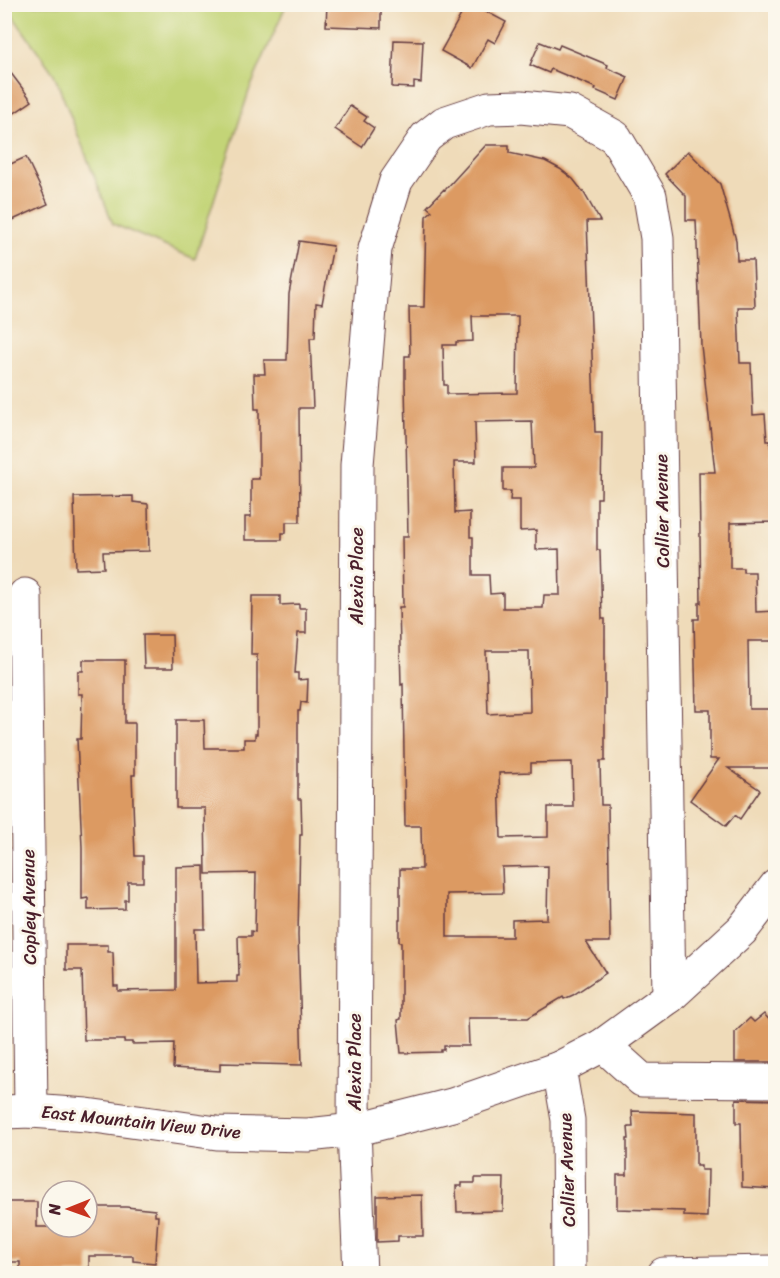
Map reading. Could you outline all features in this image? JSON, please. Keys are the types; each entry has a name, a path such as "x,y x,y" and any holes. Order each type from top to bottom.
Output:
{"street":[{"name":"Collier Avenue","path":"521,107 570,112 615,137 650,196 657,238 669,997"},
{"name":"Alexia Place","path":"360,1274 354,1130 357,465 375,249 396,181 426,137 444,123 489,108 521,107"},
{"name":"Copley Avenue","path":"18,1111 25,595"},
{"name":"East Mountain View Drive","path":"18,1111 87,1115 218,1133 308,1135 354,1130 452,1105 559,1068 603,1045 669,997 742,930 776,886"},
{"path":"603,1045 642,1080 776,1081"},
{"name":"Collier Avenue","path":"559,1068 568,1120 569,1274"},
{"path":"664,1274 776,1272"}],"green space":[{"path":"5,5 286,5 249,91 195,259 113,224 54,74"}],"building":[{"path":"327,4 381,4 381,28 326,26"},
{"path":"467,4 472,4 506,22 495,43 488,39 472,68 441,51"},
{"path":"394,40 423,41 421,83 414,82 414,88 392,87"},
{"path":"540,42 558,49 560,45 608,65 607,68 628,77 618,100 551,69 549,73 530,65"},
{"path":"4,64 32,101 4,120"},
{"path":"350,106 367,117 364,121 374,128 362,147 335,129"},
{"path":"486,145 509,145 509,153 545,161 573,179 600,221 587,221 595,432 602,432 601,498 597,498 597,550 600,550 602,619 605,619 605,761 600,761 601,805 608,805 610,942 586,942 606,973 573,995 564,999 563,997 528,1018 468,1018 469,1046 444,1046 441,1052 401,1053 398,1020 401,1019 400,869 422,869 421,826 405,826 403,684 401,685 399,607 403,607 402,537 408,537 405,356 410,356 409,307 424,307 426,216 432,211 427,207","holes":["472,316 518,316 517,393 447,394 447,385 444,385 443,345 473,341","532,421 534,468 503,468 503,491 511,491 510,500 520,500 520,531 536,530 536,550 559,549 560,595 544,595 543,608 503,608 503,593 490,594 489,575 473,575 473,537 470,537 470,512 455,513 454,462 476,462 475,422","486,651 529,651 530,712 488,714","572,762 573,807 548,807 548,837 501,838 499,773 531,772 531,763","548,866 547,919 512,920 512,937 447,937 447,894 503,893 502,867"]},
{"path":"688,151 720,184 736,240 737,260 753,260 755,307 738,307 740,363 751,363 753,415 765,414 774,487 775,522 730,523 730,568 743,568 743,572 755,572 756,612 776,611 776,641 748,641 749,709 770,709 771,726 776,726 776,768 728,768 760,790 740,819 735,815 726,826 690,800 719,759 710,759 710,710 696,710 694,619 699,619 699,603 701,603 699,472 715,472 701,345 696,220 686,220 686,196 665,174"},
{"path":"26,157 48,204 4,224 4,167"},
{"path":"299,241 333,246 322,304 316,303 315,338 310,338 313,408 299,408 300,522 286,522 286,533 282,533 282,540 245,540 245,517 251,517 251,479 259,479 259,409 255,409 254,374 265,374 264,360 287,360 289,294"},
{"path":"133,496 133,502 148,504 149,551 103,552 104,568 76,569 74,497"},
{"path":"252,596 280,596 280,605 299,604 299,608 306,608 306,633 298,633 295,673 298,673 298,680 308,679 307,703 301,702 300,711 298,711 298,799 301,799 302,835 300,835 298,935 302,1065 220,1063 220,1071 173,1068 174,1043 132,1044 124,1040 84,1040 82,970 66,970 66,945 108,945 108,952 113,952 114,986 118,986 118,991 176,990 176,867 204,866 205,929 195,929 196,983 237,982 237,976 239,976 238,936 251,936 251,931 255,932 256,873 206,874 205,808 176,808 176,720 204,720 205,748 244,748 244,739 255,739 255,734 257,734 257,655 251,655"},
{"path":"143,635 172,635 173,668 144,668"},
{"path":"83,660 125,660 125,723 135,723 135,775 132,775 135,856 143,856 143,882 128,882 128,900 125,900 125,909 88,910 88,898 82,899 77,739 81,739 82,694 78,694 78,671 83,671"},
{"path":"764,1014 776,1027 776,1062 735,1062 735,1032 750,1018 754,1022"},
{"path":"736,1099 776,1100 776,1189 742,1187 741,1123 736,1123"},
{"path":"632,1111 696,1113 696,1166 701,1166 701,1170 708,1170 707,1217 684,1216 684,1211 617,1209 617,1175 627,1175 627,1139 629,1139 628,1127 633,1127"},
{"path":"475,1178 504,1178 503,1211 457,1212 456,1186 462,1186 462,1183 475,1183"},
{"path":"422,1195 423,1236 398,1236 398,1241 377,1242 377,1196"},
{"path":"4,1202 37,1202 39,1239 99,1239 99,1207 155,1210 155,1216 158,1216 155,1263 133,1261 133,1256 89,1256 89,1274 20,1274 20,1262 4,1262"}]}
